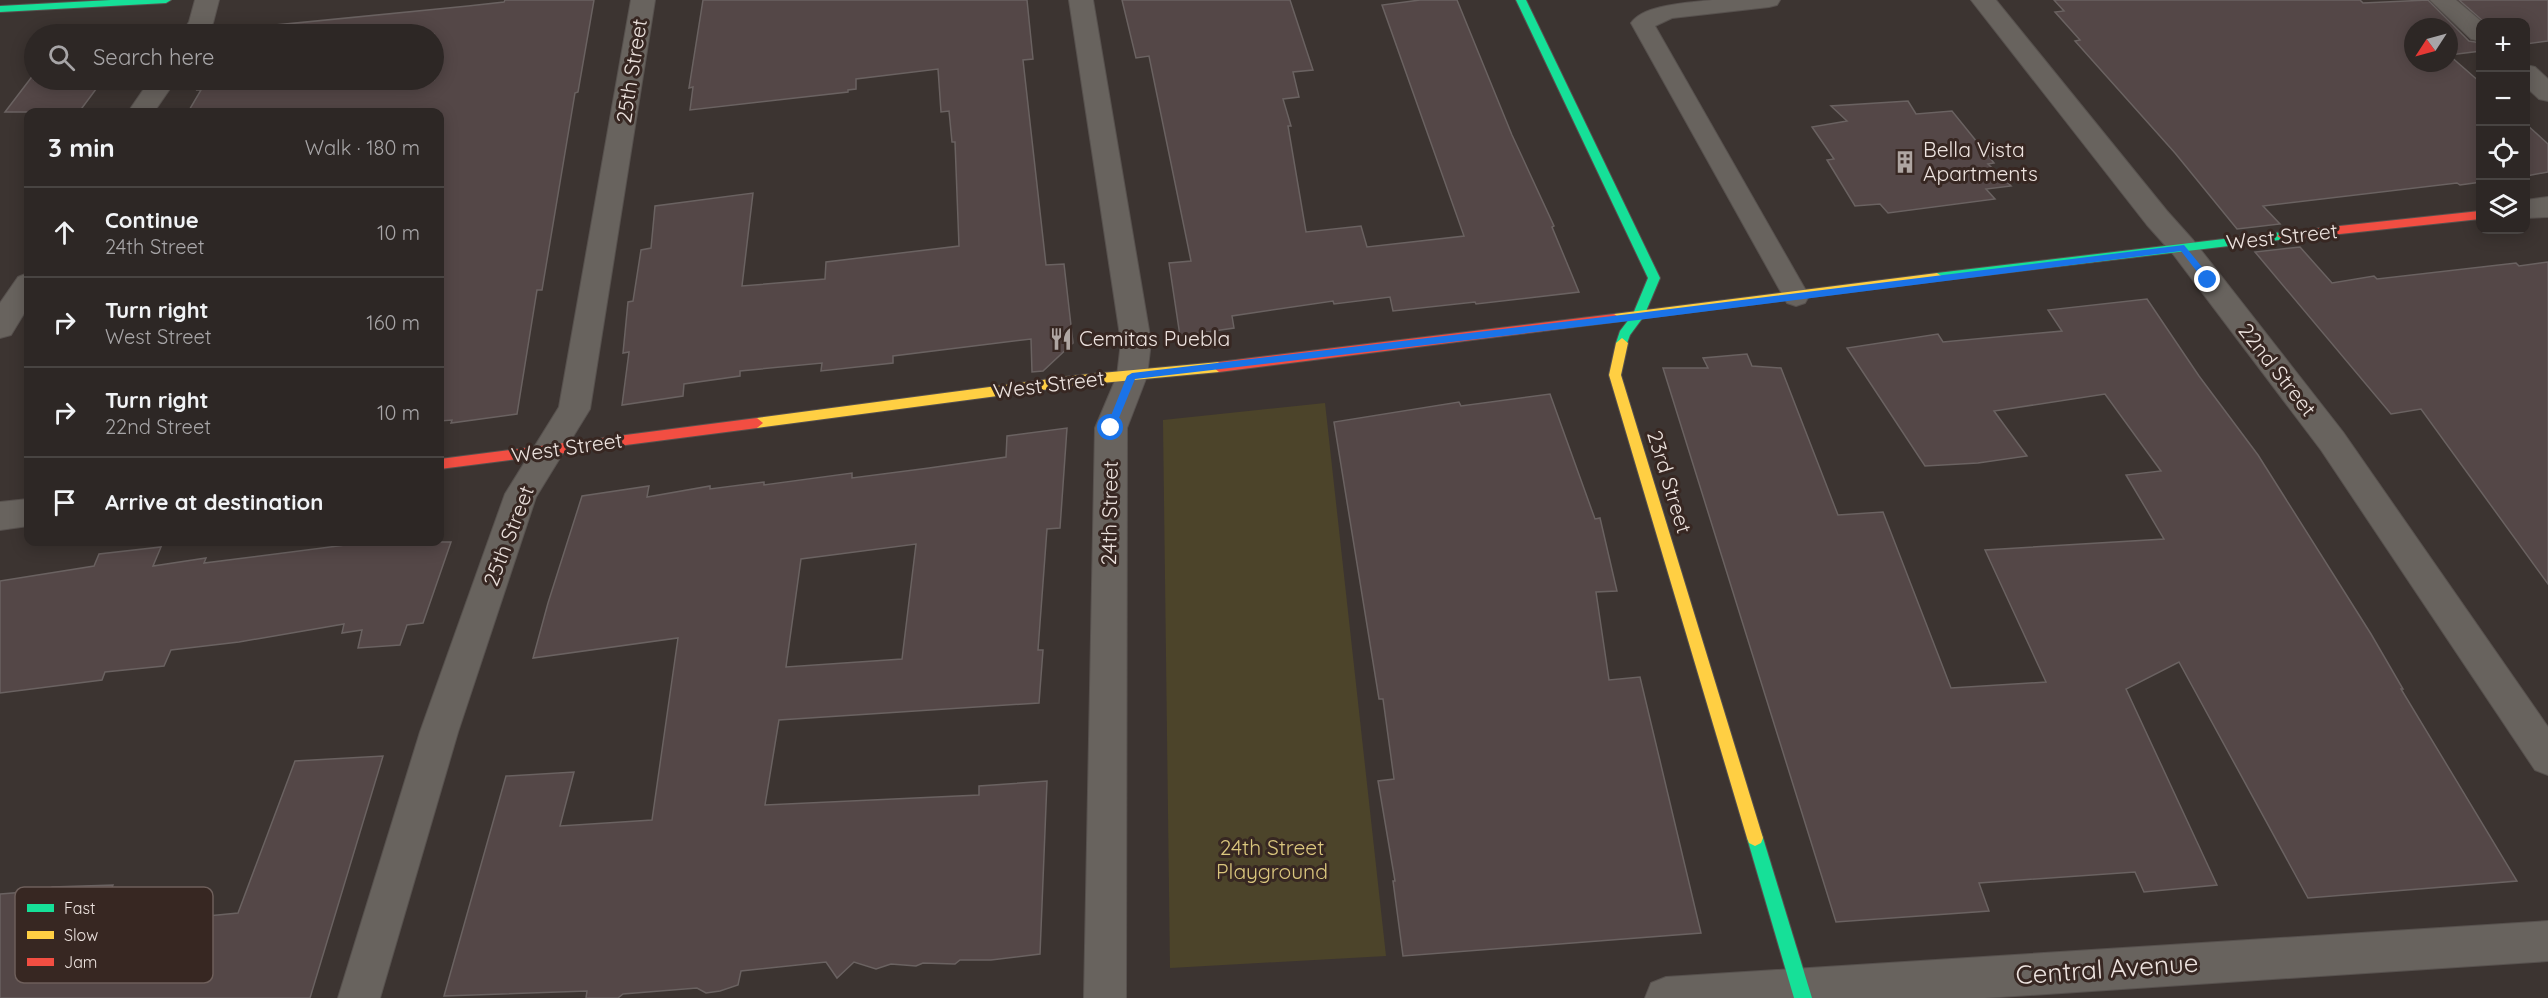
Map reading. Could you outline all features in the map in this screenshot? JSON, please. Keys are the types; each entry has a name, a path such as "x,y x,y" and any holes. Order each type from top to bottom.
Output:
{"street":[{"path":"0,9 166,0"},
{"path":"200,24 207,0"},
{"name":"25th Street","path":"359,998 450,699 521,494 574,410 643,0"},
{"name":"24th Street","path":"1081,0 1136,342 1132,376 1111,428 1105,998"},
{"name":"23rd Street","path":"1521,0 1654,278 1638,316 1624,334 1615,375 1802,994"},
{"name":"22nd Street","path":"1983,0 2157,218 2184,248 2332,441 2548,758"},
{"path":"2442,0 2476,30"},
{"path":"2530,77 2548,93"},
{"path":"144,108 156,90"},
{"path":"2530,209 2548,207"},
{"name":"West Street","path":"444,464 546,452 1056,383 1638,316 2184,248 2476,215"},
{"path":"0,327 24,290"},
{"path":"0,516 24,513"},
{"name":"Central Avenue","path":"1666,998 1802,994 2548,941"}],"lane":[{"path":"1769,0 1667,12 1642,23 1796,296"}],"green space":[{"name":"24th Street Playground","path":"1325,403 1386,956 1170,968 1163,420"}],"building":[{"path":"505,0 594,0 578,92 575,93 542,290 537,290 517,414 451,423 452,420 444,421 444,108 190,108 201,90 444,90 444,24 286,24 504,2"},
{"path":"703,0 1027,0 1033,59 1023,60 1046,265 1064,264 1073,343 1043,371 1032,372 1031,339 893,356 893,363 821,371 822,363 740,371 740,376 684,384 683,396 622,405 629,352 623,353 628,302 633,301 641,250 651,248 655,206 753,193 742,286 825,279 826,262 959,246 955,142 952,142 949,111 941,112 938,69 856,79 856,89 848,90 848,92 690,110 693,87 689,88"},
{"path":"1122,0 1290,0 1313,70 1293,72 1299,97 1283,99 1291,126 1288,126 1306,232 1361,226 1367,247 1464,236 1382,5 1420,0 1457,0 1512,135 1554,226 1552,227 1579,292 1393,311 1390,297 1334,304 1333,301 1232,316 1234,328 1180,336 1169,263 1191,261 1149,56 1136,58"},
{"path":"2054,0 2360,0 2363,3 2428,0 2446,18 2404,18 2404,72 2458,72 2458,63 2476,79 2476,183 2263,206 2280,224 2237,229 2175,153 2075,41 2080,40 2055,12 2064,11"},
{"path":"2459,0 2548,0 2548,41 2530,43 2530,18 2479,18"},
{"path":"2458,30 2469,41 2476,42 2476,52 2458,54"},
{"path":"24,87 24,90 95,90 82,108 24,108 24,112 5,112"},
{"name":"Bella Vista Apartments","path":"1908,101 1916,114 1952,111 1994,163 1988,164 2011,186 1986,189 1995,199 1888,213 1880,204 1855,206 1827,160 1834,159 1812,127 1847,121 1831,106"},
{"path":"2530,128 2548,144 2548,172 2530,175"},
{"path":"2300,247 2332,283 2374,276 2377,279 2516,263 2519,266 2548,262 2548,584 2421,409 2391,414 2255,252"},
{"path":"2147,299 2199,376 2258,455 2371,634 2403,689 2401,689 2517,881 2308,898 2179,662 2126,689 2217,885 2144,892 2135,872 1979,883 1989,911 1836,922 1663,368 1708,368 1703,358 1747,354 1752,366 1781,368 1838,515 1883,512 1951,688 2046,682 1985,550 2164,539 2126,475 2161,471 2105,394 1994,411 2027,456 1978,463 1925,466 1847,348 1938,334 1943,342 2062,331 2048,310"},
{"path":"1550,394 1595,519 1600,518 1617,591 1596,592 1609,680 1640,677 1701,933 1403,956 1393,881 1395,881 1378,781 1394,779 1383,699 1379,699 1334,422 1459,402 1461,406"},
{"path":"1067,428 1060,528 1047,529 1038,650 1043,650 1039,703 779,720 765,805 979,795 979,786 1047,781 1040,954 991,960 960,960 955,964 923,963 916,966 891,964 876,969 854,962 837,978 826,962 741,971 738,985 706,993 697,988 623,994 618,998 586,998 587,991 444,996 506,776 574,772 560,826 652,820 678,638 533,658 582,496 649,486 647,497 710,486 710,489 764,482 764,485 852,473 852,478 929,468 1006,457 1007,436","holes":["916,544 902,659 786,667 801,559"]},
{"path":"444,542 451,542 423,623 407,625 400,645 358,648 362,630 342,633 344,624 239,642 171,650 164,666 105,672 102,680 0,693 0,581 94,566 99,554 161,547 153,566 206,558 204,563 338,546 444,546"},
{"path":"383,756 310,998 0,998 0,894 15,893 15,983 213,983 213,915 238,913 295,761"},
{"path":"113,885 112,887 52,887"}],"traffic: fast":[{"path":"0,9 166,0"},
{"path":"1521,0 1654,278 1638,316 1624,334 1622,343"},
{"path":"1937,277 2283,236"},
{"path":"1755,838 1803,998"}],"traffic: slow":[{"path":"1614,318 1937,277"},
{"path":"1622,343 1615,375 1755,838"},
{"path":"757,423 1080,380 1219,367"}],"traffic: jam":[{"path":"2283,236 2476,215"},
{"path":"1219,367 1614,318"},
{"path":"444,463 757,423"}],"place":[{"name":"Bella Vista Apartments","path":"1905,162"},
{"name":"Cemitas Puebla","path":"1061,339"}],"route":[{"path":"1111,428 1132,376 2184,248 2208,280"}]}
